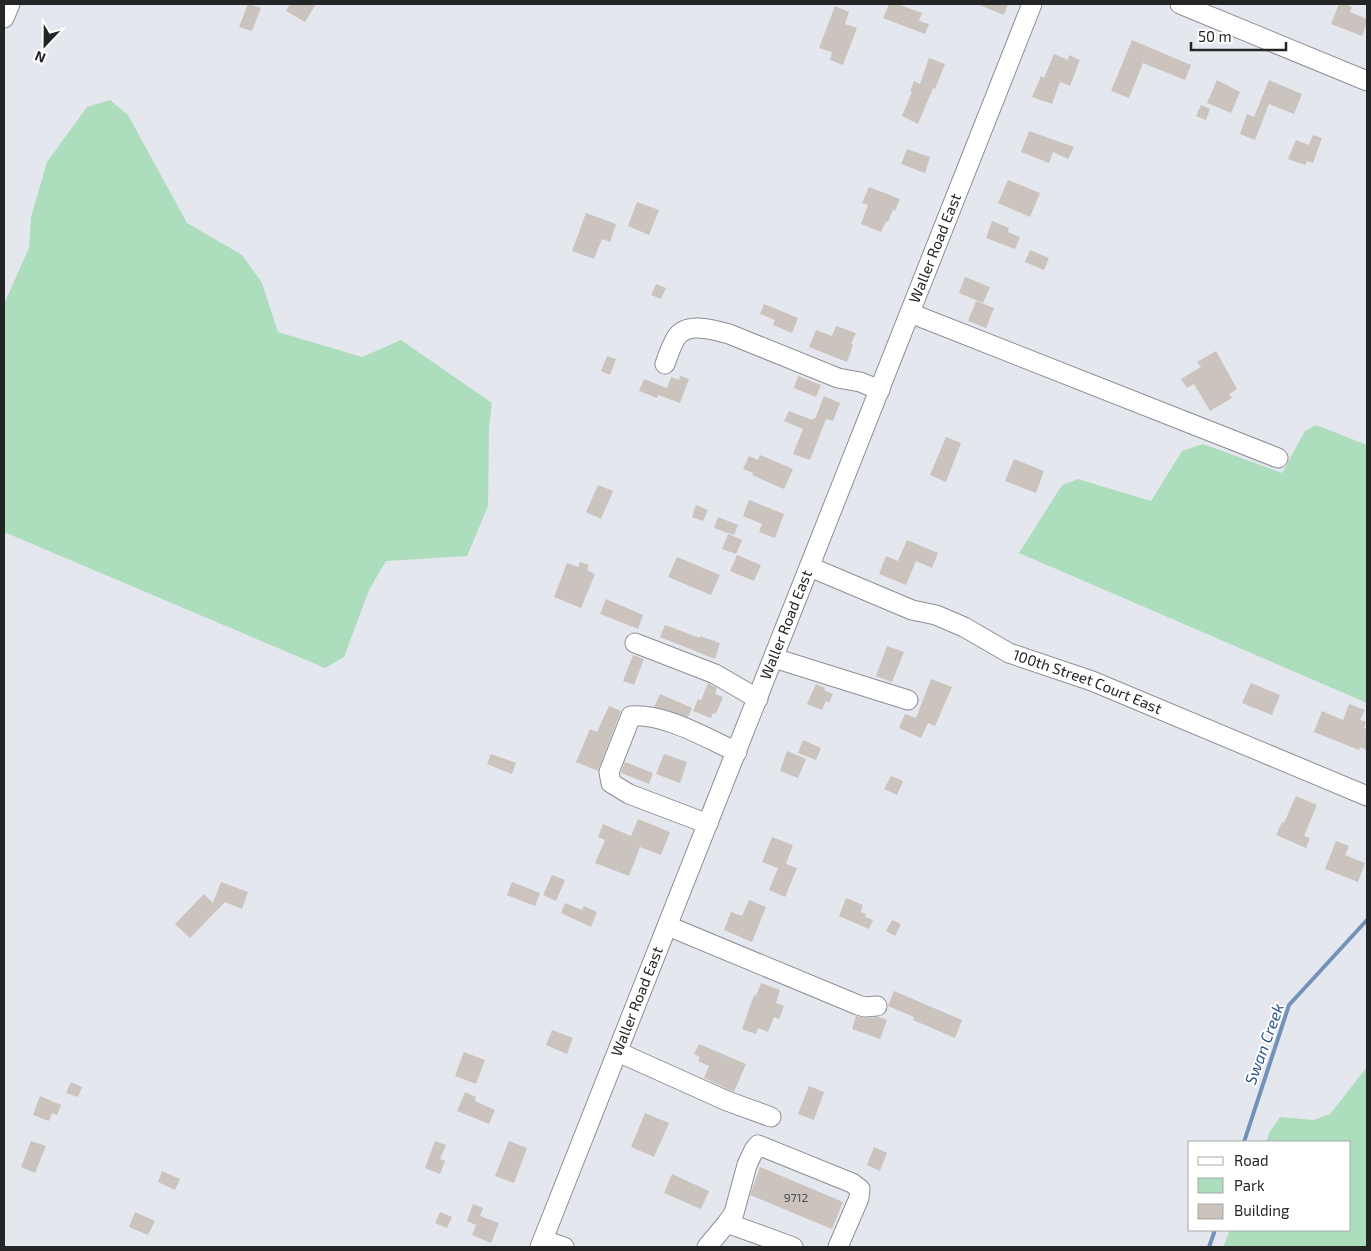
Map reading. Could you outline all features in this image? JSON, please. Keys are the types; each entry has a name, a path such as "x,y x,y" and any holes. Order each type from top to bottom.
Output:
{"street":[{"path":"4,18 10,4"},
{"name":"Waller Road East","path":"542,1244 1032,4"},
{"path":"1180,4 1367,81"},
{"path":"910,313 1278,458"},
{"path":"665,364 676,338 681,332 692,329 710,329 729,334 838,378 860,382 880,390"},
{"name":"100th Street Court East","path":"810,567 912,610 936,615 964,626 1009,653 1092,681 1367,796"},
{"path":"635,643 715,674 758,699"},
{"path":"774,658 908,700"},
{"path":"708,824 628,794 612,783 608,772 624,732 631,716 642,715 661,718 737,752"},
{"path":"668,926 858,1005 865,1007 877,1006"},
{"path":"618,1052 718,1097 771,1118"},
{"path":"707,1247 734,1213 747,1165 758,1145 852,1183 860,1189 859,1198 838,1247"},
{"path":"727,1223 793,1247"},
{"path":"542,1244 564,1247"}],"green space":[{"path":"110,100 128,115 187,223 242,255 262,283 278,332 362,357 401,340 492,403 489,428 488,506 467,556 386,561 369,590 344,657 325,668 4,532 4,304 29,248 31,217 47,162 87,107"},
{"path":"1316,425 1367,445 1367,703 1019,553 1062,485 1078,479 1151,501 1182,451 1203,444 1282,473 1305,431"},
{"path":"1367,1067 1367,1247 1223,1247 1230,1231 1351,1231 1351,1141 1266,1141 1269,1133 1280,1117 1314,1120 1330,1114"}],"building":[{"path":"248,4 261,8 252,31 239,27"},
{"path":"290,4 316,4 305,22 286,11"},
{"path":"889,4 897,4 922,13 919,21 929,24 925,34 883,18"},
{"path":"977,4 1008,4 1004,15"},
{"path":"1339,4 1352,7 1350,12 1367,19 1362,36 1331,24"},
{"path":"835,6 849,12 845,24 857,28 843,65 830,60 832,52 819,48"},
{"path":"1132,40 1191,65 1185,80 1143,63 1129,98 1111,91"},
{"path":"1054,54 1068,60 1069,55 1080,60 1070,86 1060,82 1052,104 1032,97 1041,76 1044,78"},
{"path":"929,58 945,64 918,124 902,116 912,92 910,91 914,81 920,84"},
{"path":"1217,80 1240,92 1231,113 1207,103"},
{"path":"1269,80 1302,94 1294,114 1269,104 1255,140 1240,134 1247,114 1254,117"},
{"path":"1201,105 1210,109 1206,120 1196,116"},
{"path":"1029,131 1074,147 1068,159 1053,152 1049,163 1021,152"},
{"path":"1313,135 1322,138 1313,163 1307,161 1305,165 1288,159 1296,140 1309,145"},
{"path":"907,149 930,157 925,173 901,164"},
{"path":"1008,180 1040,193 1030,217 998,203"},
{"path":"869,187 900,199 895,211 893,210 881,232 861,224 868,205 862,203"},
{"path":"637,202 659,210 649,235 628,226"},
{"path":"586,213 616,224 610,242 602,239 594,259 572,251"},
{"path":"992,221 1009,228 1008,232 1020,237 1015,249 986,238"},
{"path":"1030,250 1049,258 1044,270 1025,262"},
{"path":"965,277 990,287 983,303 959,293"},
{"path":"656,284 666,288 661,299 651,295"},
{"path":"976,301 994,308 986,328 968,321"},
{"path":"764,304 798,318 792,333 773,325 775,320 760,314"},
{"path":"836,326 856,333 851,344 853,345 847,362 809,347 816,330 832,336"},
{"path":"1216,351 1237,389 1229,394 1232,398 1210,411 1194,384 1187,388 1181,379 1201,367 1197,362"},
{"path":"607,356 616,359 610,375 601,371"},
{"path":"680,376 689,379 680,403 658,395 657,398 639,391 644,379 667,388 671,377 679,380"},
{"path":"798,376 821,385 816,397 794,388"},
{"path":"824,396 840,403 833,421 826,419 810,460 793,454 803,429 784,421 789,411 812,420 813,418 815,419"},
{"path":"946,437 961,443 946,482 930,475"},
{"path":"760,455 793,469 784,489 743,469 749,456 758,460"},
{"path":"1014,459 1044,471 1036,493 1005,481"},
{"path":"598,485 613,491 601,519 586,512"},
{"path":"749,500 784,514 775,538 759,532 762,524 743,516"},
{"path":"696,505 708,510 703,521 692,517"},
{"path":"718,517 738,525 734,535 714,528"},
{"path":"728,534 742,540 736,554 722,549"},
{"path":"907,540 938,553 932,568 916,561 906,585 879,574 886,556 898,561"},
{"path":"737,555 761,565 754,581 730,571"},
{"path":"677,557 720,575 711,595 668,577"},
{"path":"580,562 589,565 587,570 595,574 581,608 554,597 567,563 578,567"},
{"path":"606,599 643,615 638,629 600,614"},
{"path":"665,625 720,643 715,659 660,637"},
{"path":"887,646 904,652 892,682 876,676"},
{"path":"633,655 644,659 634,685 623,681"},
{"path":"931,679 952,687 935,726 928,723 921,738 899,728 905,714 916,718"},
{"path":"708,683 717,688 715,694 723,697 716,714 713,713 711,718 693,711 698,699 701,700"},
{"path":"1251,683 1280,695 1272,715 1242,703"},
{"path":"816,684 833,694 829,703 826,701 822,710 807,704"},
{"path":"660,694 692,708 688,717 654,707"},
{"path":"1349,704 1365,710 1360,720 1366,722 1364,728 1367,729 1367,750 1360,747 1359,750 1314,732 1322,711 1343,720"},
{"path":"609,706 621,711 598,771 576,762 590,729 597,732"},
{"path":"803,740 821,748 816,760 798,753"},
{"path":"787,751 806,759 798,778 780,771"},
{"path":"491,754 516,763 512,774 487,764"},
{"path":"664,754 687,762 680,783 656,774"},
{"path":"625,762 653,773 649,784 621,773"},
{"path":"891,776 903,781 897,795 884,789"},
{"path":"1296,796 1317,805 1304,836 1310,838 1306,848 1276,835 1282,822 1284,823"},
{"path":"638,819 670,832 661,855 640,847 629,876 595,863 605,840 598,837 603,824 631,836"},
{"path":"772,837 793,845 786,864 797,868 785,897 769,890 778,868 762,862"},
{"path":"1336,841 1349,846 1345,855 1365,863 1358,882 1325,869"},
{"path":"552,875 565,880 556,901 543,895"},
{"path":"221,882 248,892 242,909 225,902 190,938 175,924 204,894 213,903"},
{"path":"512,882 540,893 535,906 507,895"},
{"path":"846,898 863,905 861,912 866,914 865,917 873,920 869,929 839,916"},
{"path":"749,900 766,907 752,942 724,930 731,912 742,916"},
{"path":"565,903 582,910 584,906 597,912 591,927 561,913"},
{"path":"892,920 901,924 895,936 886,931"},
{"path":"761,983 780,990 776,1003 784,1006 779,1019 774,1017 768,1032 758,1028 756,1034 742,1029 754,995 756,996"},
{"path":"894,991 962,1020 955,1038 913,1020 914,1017 888,1006"},
{"path":"856,1016 866,1018 879,1017 887,1020 880,1039 852,1029"},
{"path":"552,1030 573,1038 567,1054 546,1045"},
{"path":"699,1044 746,1064 734,1092 704,1078 709,1066 698,1061 700,1057 694,1054"},
{"path":"464,1052 485,1060 476,1084 455,1076"},
{"path":"71,1082 82,1087 78,1097 66,1093"},
{"path":"809,1086 824,1092 814,1120 798,1114"},
{"path":"465,1092 476,1097 475,1101 495,1110 489,1124 457,1111"},
{"path":"40,1096 61,1105 57,1115 52,1113 49,1121 33,1115"},
{"path":"645,1113 669,1123 654,1157 631,1147"},
{"path":"31,1141 46,1146 35,1173 21,1167"},
{"path":"435,1141 446,1145 440,1159 445,1161 440,1174 425,1168"},
{"path":"509,1141 527,1148 514,1183 495,1176"},
{"path":"874,1147 887,1153 880,1171 867,1165"},
{"path":"760,1167 843,1202 832,1229 750,1195"},
{"path":"162,1171 180,1179 175,1190 158,1182"},
{"path":"672,1174 709,1191 701,1209 664,1193"},
{"path":"473,1204 483,1208 480,1216 499,1223 491,1243 472,1235 476,1225 467,1221"},
{"path":"135,1212 155,1221 148,1235 129,1227"},
{"path":"440,1212 452,1217 447,1228 435,1223"}],"waterway":[{"name":"Swan Creek","path":"1244,1141 1289,1005 1367,920"},
{"name":"Swan Creek","path":"1209,1247 1215,1231"}]}
